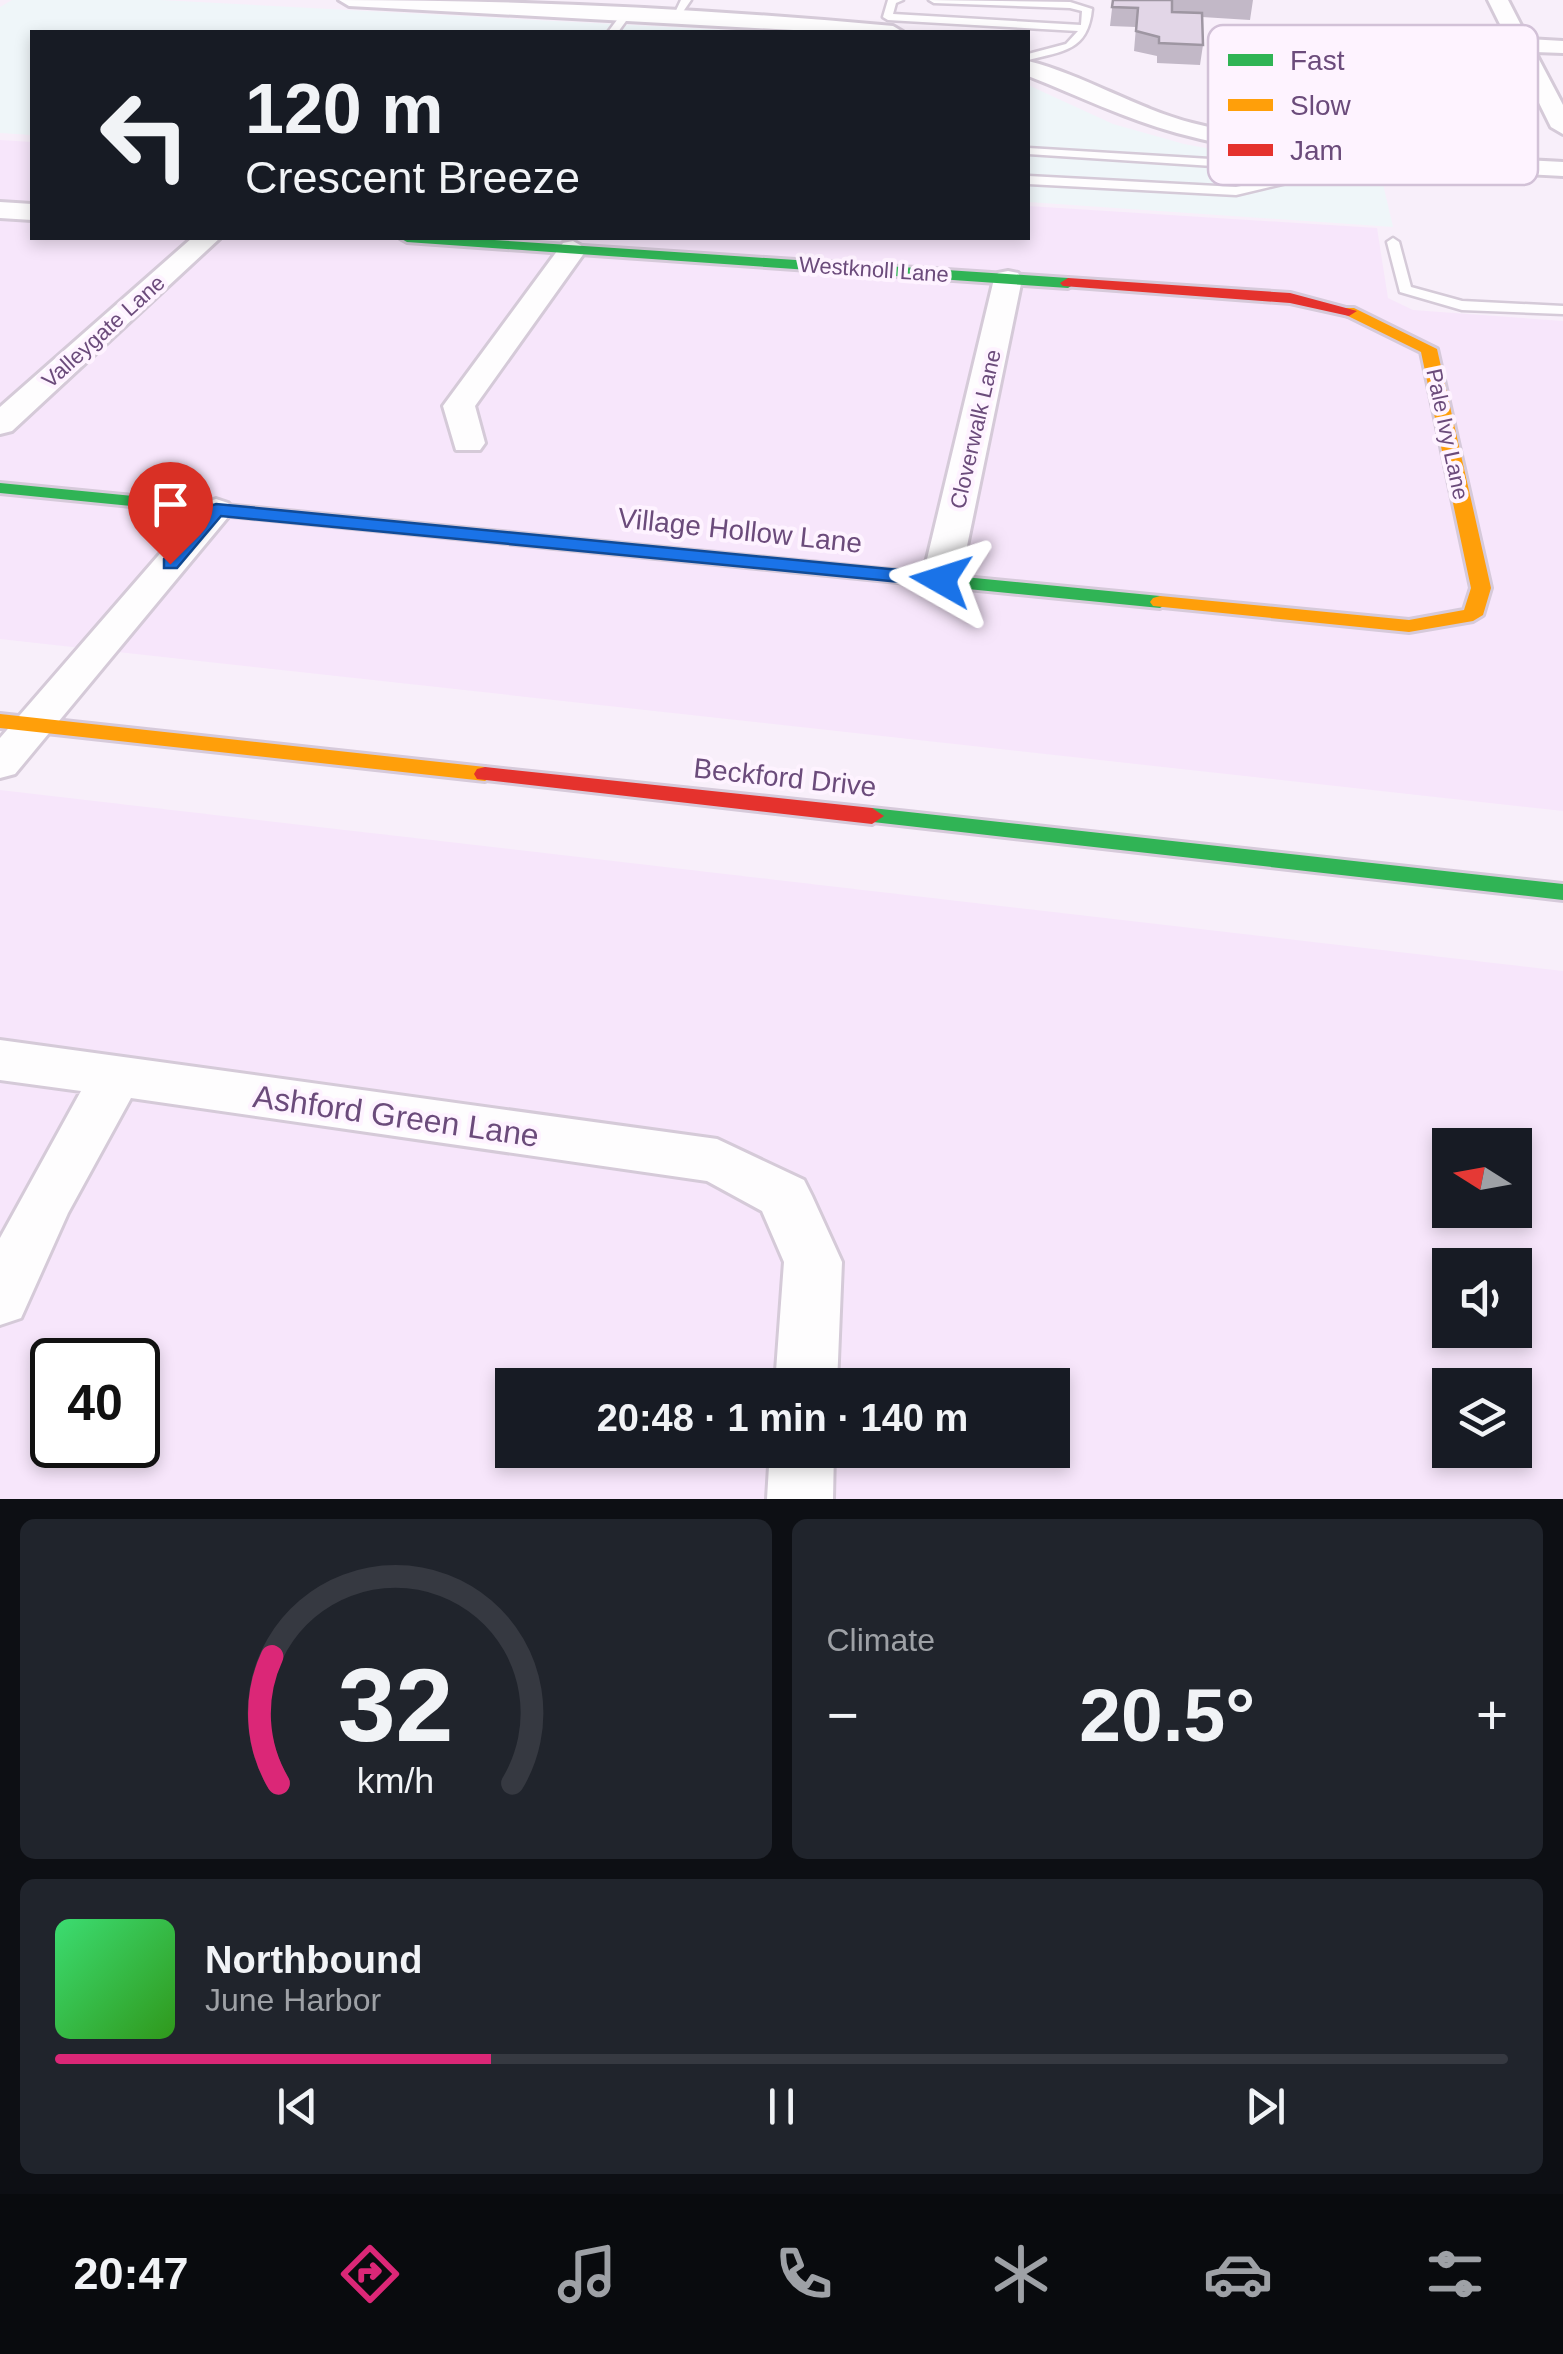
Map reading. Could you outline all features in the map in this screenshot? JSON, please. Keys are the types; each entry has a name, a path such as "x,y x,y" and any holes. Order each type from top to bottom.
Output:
{"street":[{"path":"348,0 626,14 680,8 885,26"},
{"path":"1498,0 1510,25"},
{"path":"1538,46 1563,47"},
{"path":"1031,70 1104,102 1208,135"},
{"path":"1538,79 1563,127"},
{"path":"1538,167 1563,168"},
{"path":"0,210 30,212"},
{"name":"Valleygate Lane","path":"0,424 205,240"},
{"name":"Westknoll Lane","path":"437,240 1008,278 1341,305"},
{"path":"468,443 459,406 572,249"},
{"name":"Cloverwalk Lane","path":"941,580 1008,278"},
{"name":"Pale Ivy Lane","path":"1341,305 1393,327 1429,350 1481,588 1473,615"},
{"name":"Village Hollow Lane","path":"0,488 1409,626 1473,615"},
{"path":"0,765 16,723 216,510"},
{"name":"Beckford Drive","path":"16,723 1563,892"},
{"name":"Ashford Green Lane","path":"0,1060 716,1161 784,1196 813,1262 807,1368"},
{"path":"0,1300 43,1206 117,1076"},
{"path":"800,1499 801,1468"}],"lane":[{"path":"898,0 892,1 885,26 1085,28"},
{"path":"934,0 1087,10 1085,28 1070,46 1031,70"},
{"path":"614,30 626,14"},
{"path":"1030,151 1208,156"},
{"path":"1030,180 1236,192 1269,185"},
{"path":"1393,242 1405,289 1422,298 1563,310"}],"shaded area":[{"path":"12,0 160,0 726,30 30,30 30,135 0,133 0,7"},
{"path":"1030,86 1113,124 1208,148 1208,185 1383,185 1393,227 1030,202"},
{"path":"0,140 30,142 30,240 1030,240 1030,206 1377,228 1388,298 1413,310 1563,321 1563,811 0,639"},
{"path":"0,790 1563,971 1563,1499 0,1499"}],"building":[{"path":"1113,0 1172,0 1172,12 1202,13 1203,45 1159,43 1159,37 1136,31 1138,8 1112,7"}],"traffic: fast":[{"path":"436,240 1068,283"},
{"path":"0,488 1160,602"},
{"path":"872,816 1563,892"}],"traffic: slow":[{"path":"1160,602 1409,626 1473,615 1481,588 1429,349 1349,311"},
{"path":"0,721 485,774"}],"traffic: jam":[{"path":"1068,283 1290,298 1349,311"},
{"path":"485,774 872,816"}],"route":[{"path":"170,564 216,510 941,580"}]}
